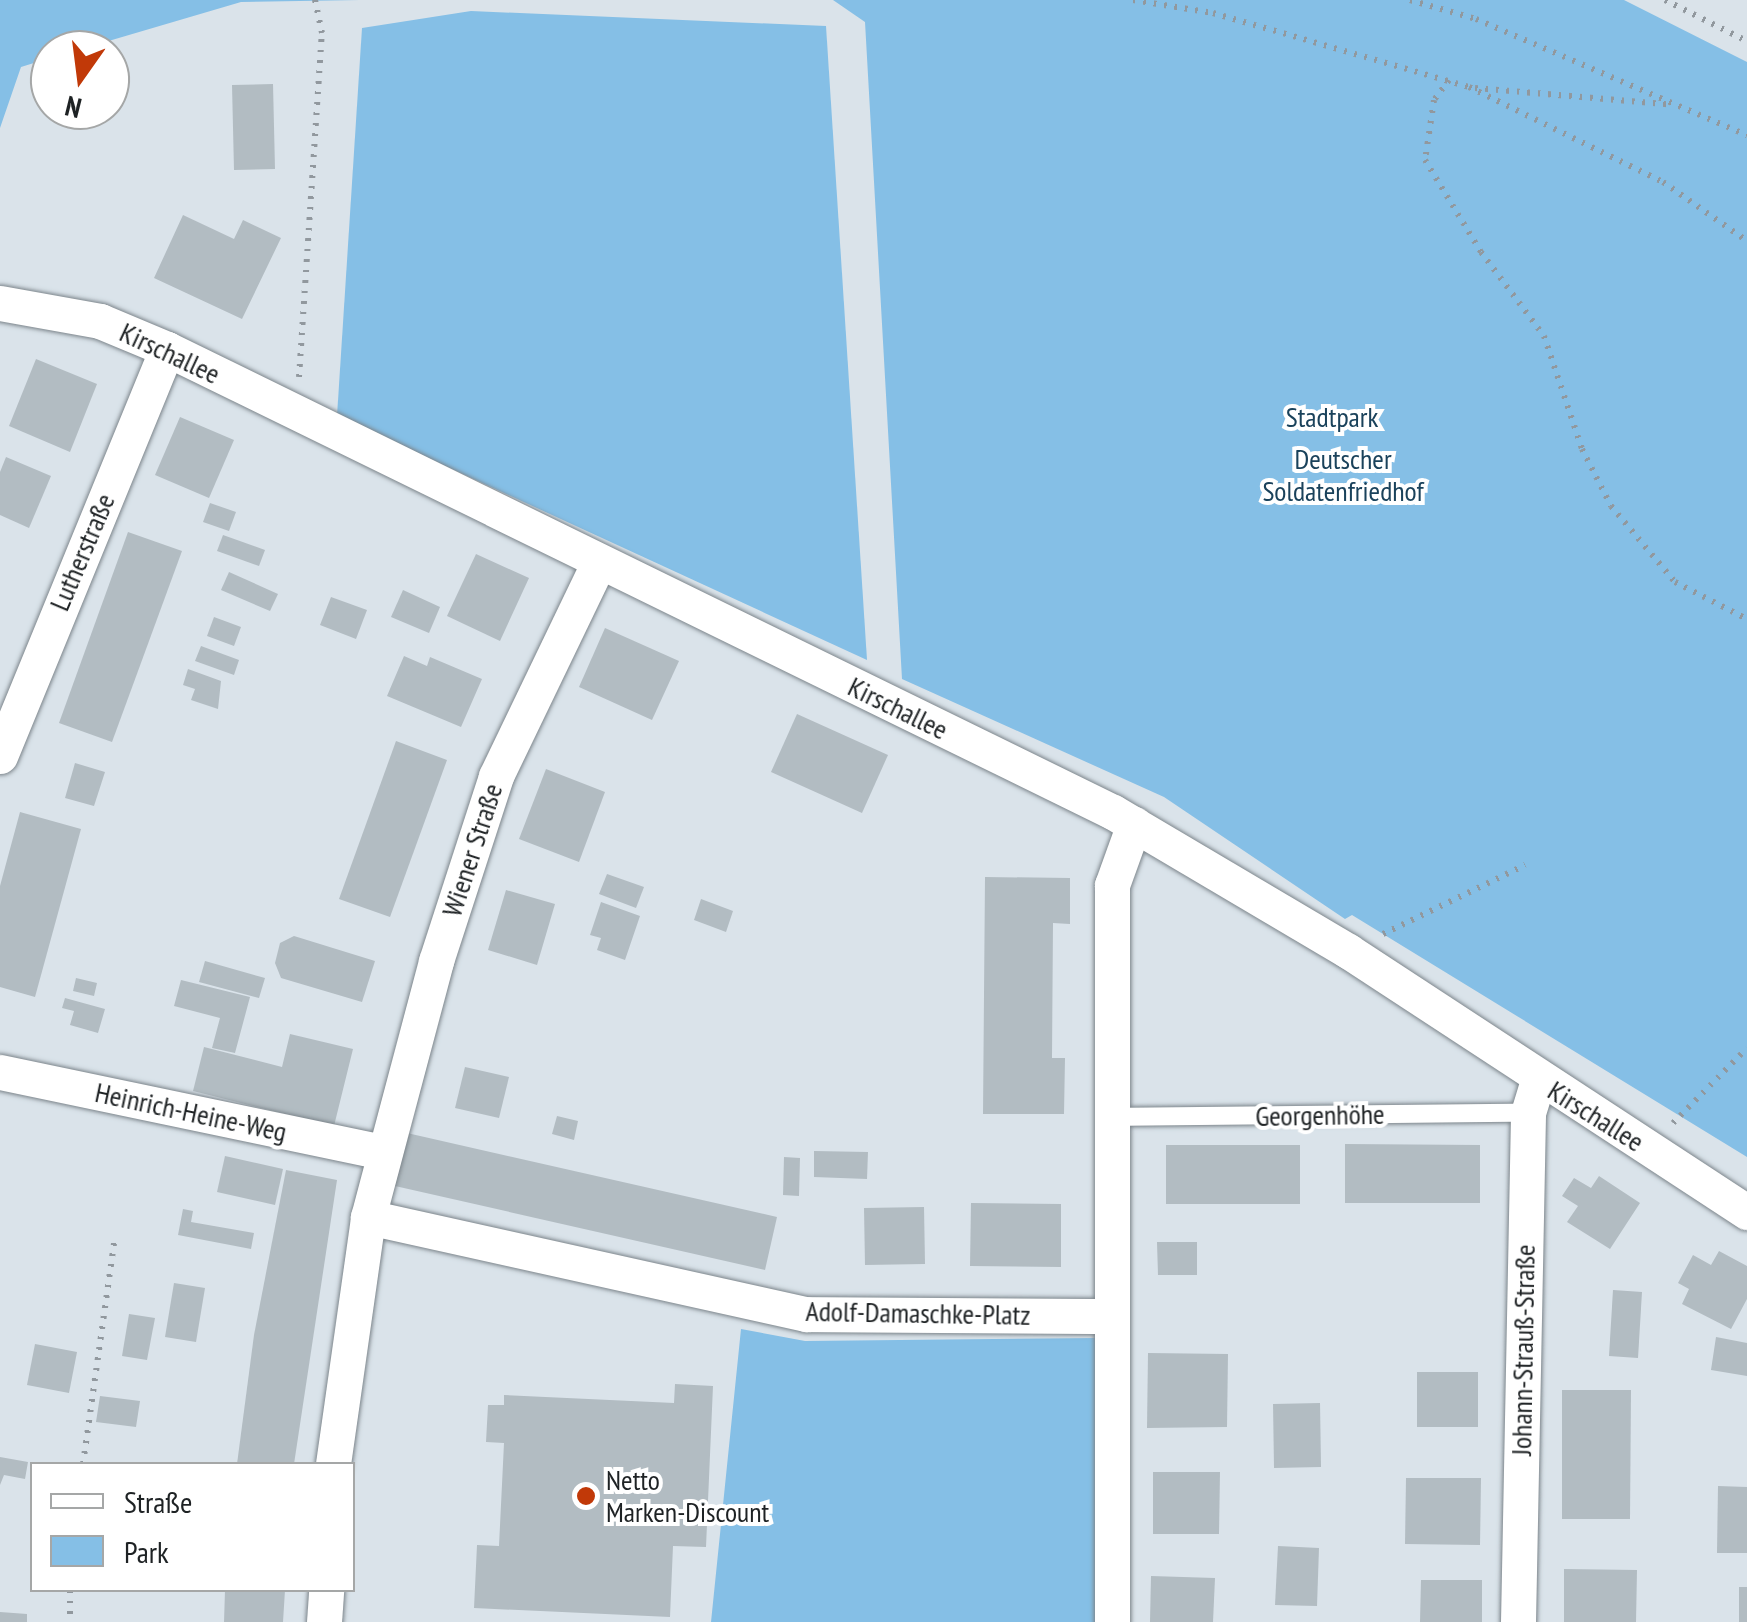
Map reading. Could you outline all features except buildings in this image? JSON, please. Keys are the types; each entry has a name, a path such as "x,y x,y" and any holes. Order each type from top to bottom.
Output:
{"street":[{"name":"Kirschallee","path":"0,303 100,321 167,349 1134,824 1348,951 1533,1096 1647,1149 1747,1212"},
{"name":"Lutherstraße","path":"0,756 167,349"},
{"name":"Wiener Straße","path":"382,1152 436,961 496,776 598,562"},
{"path":"1112,1622 1112,885 1134,824"},
{"name":"Heinrich-Heine-Weg","path":"0,1072 382,1152"},
{"name":"Johann-Strauß-Straße","path":"1518,1622 1533,1096"},
{"path":"333,1462 368,1217 382,1152"},
{"name":"Adolf-Damaschke-Platz","path":"368,1217 806,1314 1112,1316"},
{"path":"324,1622 326,1592"}],"lane":[{"name":"Georgenhöhe","path":"1112,1117 1533,1096"}],"path":[{"path":"297,413 322,33 315,0"},
{"path":"1132,0 1213,13 1469,87 1663,182 1747,241"},
{"path":"1410,0 1476,20 1747,135"},
{"path":"1665,0 1747,41"},
{"path":"1449,80 1434,100 1425,160 1481,252 1544,336 1582,449 1611,506 1676,582 1747,619"},
{"path":"1469,87 1676,105"},
{"path":"1348,951 1526,865"},
{"path":"1647,1149 1747,1048"},
{"path":"83,1462 115,1237"},
{"path":"70,1592 70,1622"}],"green space":[{"path":"0,0 360,0 241,2 130,35 130,30 30,30 30,64 21,67 0,128"},
{"name":"Deutscher Soldatenfriedhof","path":"833,0 1624,0 1747,62 1747,1157 1352,915 1345,919 1164,797 902,679 865,22"},
{"path":"471,11 826,26 867,660 337,416 362,28"},
{"path":"741,1329 805,1341 1099,1338 1097,1622 711,1622"}],"place":[{"name":"Netto Marken-Discount","path":"586,1496"}],"park label":[{"name":"Stadtpark","path":"1332,417"}]}
